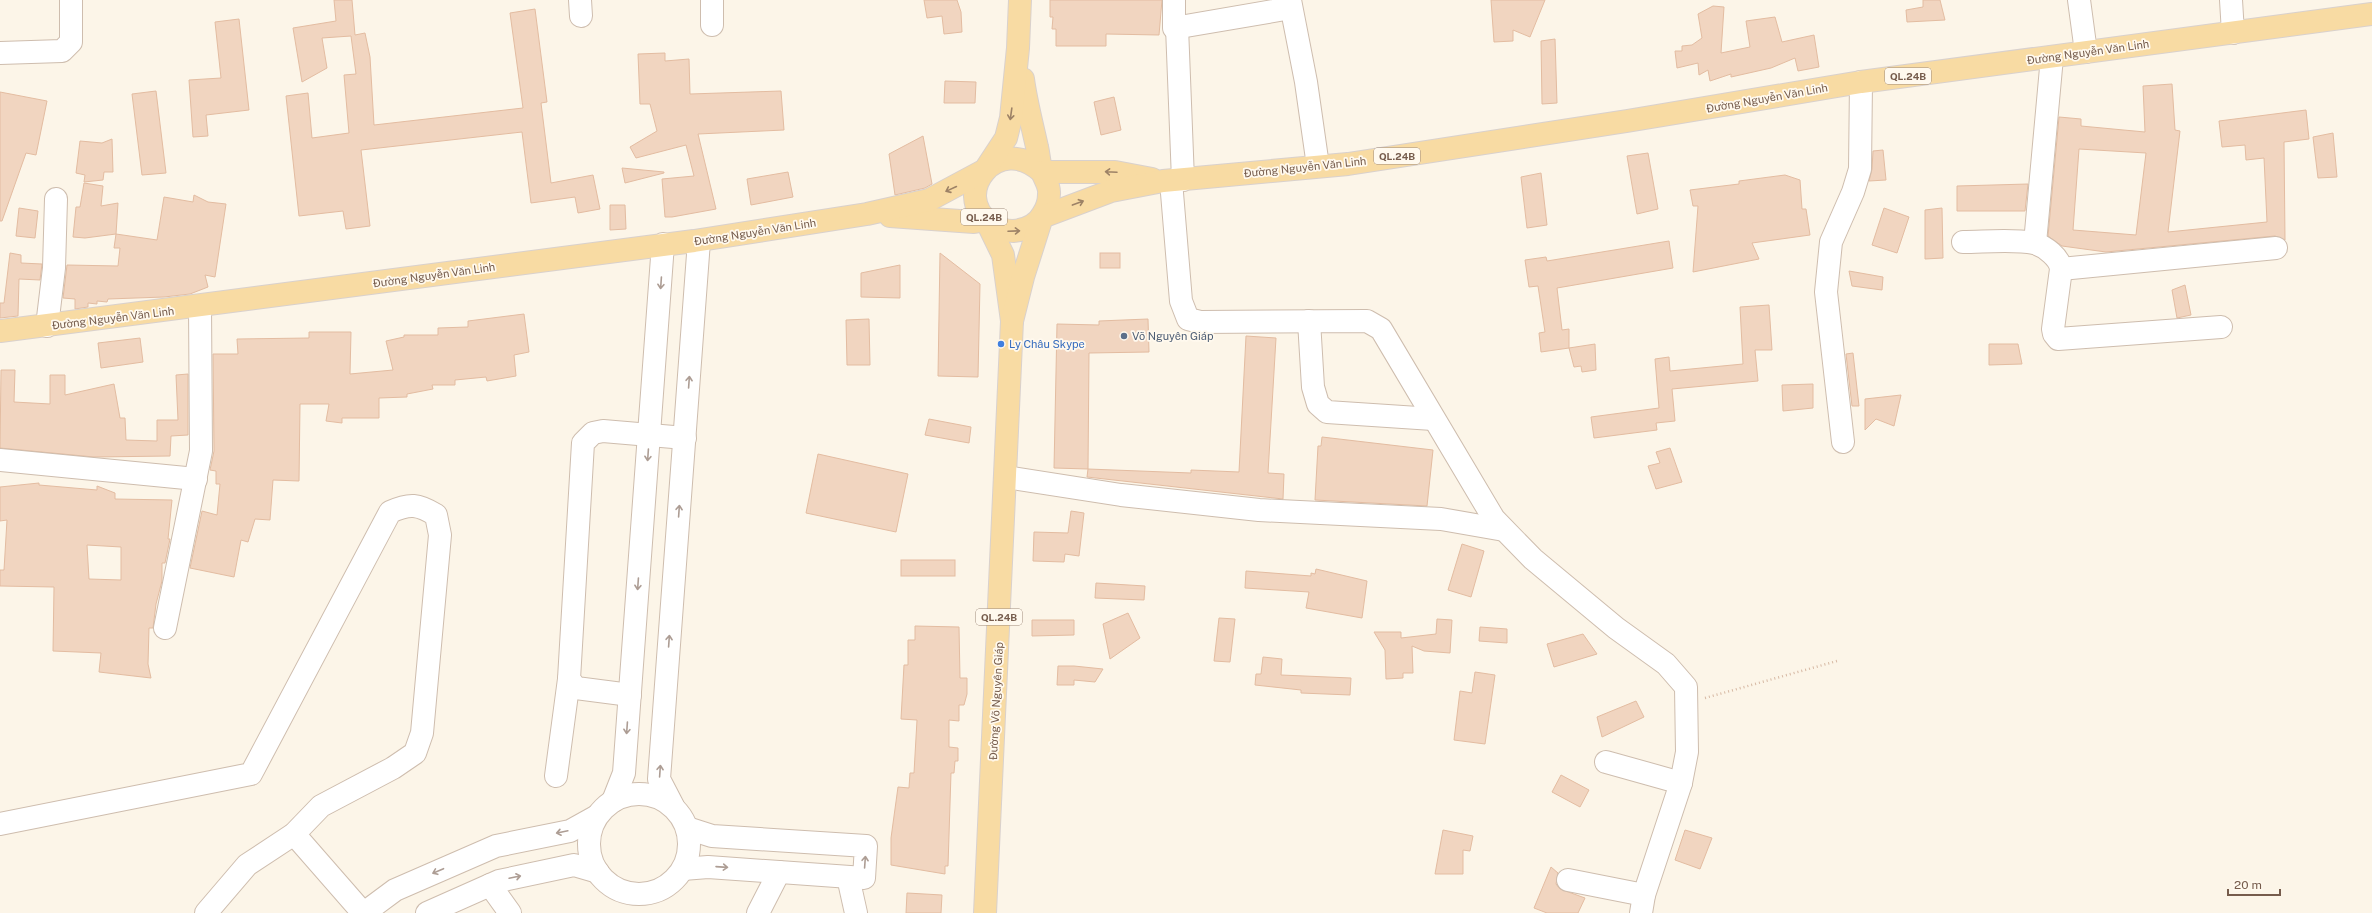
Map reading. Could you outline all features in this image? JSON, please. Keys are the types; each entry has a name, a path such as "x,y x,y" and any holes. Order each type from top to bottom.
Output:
{"main road":[{"path":"985,170 1006,138 1011,118 1018,48 1020,0"},
{"name":"Đường Nguyễn Văn Linh","path":"1042,217 1111,191 1172,181 1348,164 1627,121 1861,82 2372,14"},
{"path":"1018,48 1028,116 1042,172 1048,182 1050,194 1048,206 1042,217"},
{"path":"985,170 999,160 1011,157 1022,159 1033,164 1042,172"},
{"name":"Đường Nguyễn Văn Linh","path":"0,331 699,240 867,214 929,200 985,170"},
{"name":"QL.24B","path":"985,170 977,185 976,197 979,209 986,220 996,228 1008,231 1020,231 1032,226 1042,217"},
{"name":"Đường Nguyễn Văn Linh","path":"1042,172 1115,172 1172,181"},
{"name":"Đường Nguyễn Văn Linh","path":"867,214 974,222 986,220"},
{"name":"Đường Võ Nguyên Giáp","path":"985,913 1012,321 1022,277 1042,217"},
{"name":"Đường Võ Nguyên Giáp","path":"986,220 1002,255 1012,321"}],"street":[{"path":"0,53 62,51 71,42 71,0"},
{"path":"712,0 712,25"},
{"path":"1174,0 1174,28 1290,4 1306,82 1318,166"},
{"path":"2079,0 2086,52"},
{"path":"2231,0 2233,33"},
{"path":"1177,27 1172,181 1181,301 1188,319 1200,322 1366,321 1381,329 1433,419 1494,519 1533,559 1616,628 1666,664 1686,687 1687,752 1682,783 1643,904 1568,880"},
{"path":"2035,243 2052,57"},
{"path":"1843,442 1826,292 1831,242 1837,224 1853,192 1860,169 1861,82"},
{"path":"47,326 54,268 56,199"},
{"path":"597,816 590,832 589,848 593,864 598,872 614,888 628,894 644,895 667,886 684,869 689,854 690,836 684,820 673,806 659,780 699,240"},
{"path":"1963,242 2035,243 2055,256 2061,263 2053,329 2054,334 2058,339 2221,327"},
{"path":"613,801 624,773 664,244"},
{"path":"2061,269 2276,248"},
{"path":"165,628 201,451 200,306"},
{"path":"1308,321 1313,387 1318,404 1327,412 1433,419"},
{"path":"556,776 570,679 583,443 593,433 603,431 649,433 685,438"},
{"path":"0,460 196,479"},
{"path":"1006,477 1121,495 1251,510 1441,519 1504,530"},
{"path":"0,824 251,774 390,512 404,506 422,507 436,516 440,536 422,733 415,753 393,768 321,806 294,834 247,865 206,913"},
{"path":"570,679 576,688 630,695"},
{"path":"1606,762 1682,783"},
{"path":"294,834 364,913 395,890 496,846 570,831 597,816 613,801 624,795 641,793 658,797 673,806"},
{"path":"684,869 708,866 864,878 866,846 712,836 687,828"},
{"path":"427,913 499,881 574,865 598,872"},
{"path":"758,913 779,872"},
{"path":"848,877 856,913"},
{"path":"490,885 510,913"}],"path":[{"path":"1687,702 1837,661"}],"building":[{"path":"334,0 352,0 355,35 365,33 370,57 374,125 523,108 510,13 535,9 547,102 541,103 551,183 593,175 600,209 578,213 575,197 531,203 522,132 361,150 370,226 346,229 343,211 299,216 286,96 308,93 312,138 349,133 344,75 356,74 351,36 322,38 327,68 302,82 293,28 336,21"},
{"path":"924,0 957,0 961,12 962,32 944,34 942,16 927,18"},
{"path":"1050,0 1162,0 1159,35 1106,34 1106,46 1056,46 1056,29 1052,29 1053,17 1050,17"},
{"path":"1491,0 1545,0 1530,37 1513,30 1513,41 1494,42"},
{"path":"1923,0 1940,0 1945,20 1907,22 1906,10 1923,7"},
{"path":"1713,6 1724,7 1721,53 1750,47 1746,21 1775,17 1782,42 1814,35 1819,67 1798,71 1795,58 1771,68 1731,77 1731,74 1710,81 1708,70 1699,75 1698,63 1677,68 1675,51 1682,51 1682,46 1692,45 1702,38 1698,14"},
{"path":"239,19 249,110 206,115 208,136 193,137 189,80 221,78 215,22"},
{"path":"1555,39 1557,103 1542,104 1541,41"},
{"path":"665,53 665,61 689,59 690,94 781,91 784,130 698,134 716,209 672,217 665,217 662,179 694,176 686,145 636,158 630,147 657,131 650,104 640,104 638,54"},
{"path":"945,81 976,82 975,103 944,103"},
{"path":"2172,84 2175,130 2180,131 2168,232 2267,222 2264,158 2246,160 2245,145 2222,147 2219,121 2306,110 2309,139 2284,142 2285,240 2275,236 2106,252 2062,246 2048,236 2059,117 2081,119 2081,126 2145,132 2143,86","holes":["2079,149 2146,153 2136,235 2073,230"]},
{"path":"156,91 166,173 142,175 132,94"},
{"path":"0,92 47,101 36,155 26,153 2,221 0,221"},
{"path":"1114,97 1121,130 1101,135 1094,102"},
{"path":"2333,133 2337,177 2318,178 2313,137"},
{"path":"923,136 932,184 925,188 895,195 889,154"},
{"path":"112,139 113,172 104,172 103,180 84,182 85,175 76,173 80,141 102,143"},
{"path":"1883,150 1886,180 1869,181 1872,169 1873,151"},
{"path":"1648,153 1658,209 1637,214 1627,156"},
{"path":"622,168 664,172 664,173 625,183"},
{"path":"788,172 793,197 751,205 747,179"},
{"path":"1541,173 1547,225 1527,228 1521,177"},
{"path":"1785,175 1800,180 1802,209 1806,209 1810,235 1752,243 1759,259 1693,272 1698,206 1693,206 1690,190 1739,184 1739,181"},
{"path":"84,183 103,186 101,206 118,203 116,234 85,238 73,237 76,207 80,207"},
{"path":"2028,184 2025,211 1957,211 1957,186"},
{"path":"194,195 208,202 226,204 215,277 205,275 208,287 190,294 164,297 108,299 107,302 97,301 97,304 88,303 88,307 75,309 75,299 63,298 67,265 118,266 120,248 114,248 116,234 157,240 164,197 193,202"},
{"path":"610,205 625,205 626,229 610,230"},
{"path":"19,208 38,211 35,238 16,236"},
{"path":"1884,208 1909,217 1897,253 1872,245"},
{"path":"1942,208 1943,258 1925,259 1925,210"},
{"path":"1669,241 1673,268 1557,288 1562,330 1569,329 1569,348 1541,352 1539,333 1545,332 1538,286 1529,287 1525,260 1546,257 1547,261"},
{"path":"10,253 21,255 21,263 42,264 40,280 19,279 18,316 0,318 0,303 4,303"},
{"path":"940,253 980,284 978,377 938,376"},
{"path":"1100,253 1120,253 1120,268 1100,268"},
{"path":"900,265 900,298 861,297 861,273"},
{"path":"1849,271 1883,277 1882,290 1852,286"},
{"path":"2185,285 2191,315 2177,318 2172,290"},
{"path":"1769,305 1772,350 1755,350 1758,381 1672,389 1675,421 1656,423 1657,430 1594,438 1591,417 1659,408 1655,359 1669,357 1670,371 1743,364 1740,307"},
{"path":"524,314 529,352 514,355 516,376 487,381 486,377 455,380 455,385 432,385 433,389 407,394 407,397 379,398 379,418 342,418 342,423 326,421 329,404 300,404 299,481 273,480 270,520 255,519 248,542 241,540 234,577 190,568 202,511 217,515 220,484 216,484 216,471 210,470 214,451 213,354 238,354 237,339 309,338 309,332 351,332 350,374 393,370 386,341 404,337 404,335 438,335 438,328 468,327 468,321"},
{"path":"869,319 870,365 847,365 846,320"},
{"path":"1148,319 1149,352 1089,353 1088,469 1054,468 1057,324 1099,325 1099,321"},
{"path":"1246,336 1276,338 1268,473 1284,474 1283,499 1087,477 1088,469 1191,473 1191,470 1239,472"},
{"path":"140,338 143,362 101,368 98,343"},
{"path":"1595,344 1596,370 1582,372 1581,366 1574,367 1569,348"},
{"path":"1989,344 2018,344 2022,364 1989,365"},
{"path":"1853,353 1859,406 1852,406 1846,354"},
{"path":"1,370 15,370 14,402 50,404 50,375 65,375 65,395 114,384 120,418 125,418 126,440 157,441 157,420 178,420 176,375 188,374 188,435 171,436 170,456 94,457 0,448"},
{"path":"1813,384 1813,408 1783,411 1782,385"},
{"path":"1901,395 1894,426 1876,419 1865,430 1865,399"},
{"path":"929,419 971,427 969,443 925,435"},
{"path":"1322,437 1433,450 1427,506 1315,500 1318,446 1321,446"},
{"path":"1670,448 1682,482 1656,489 1648,466 1660,463 1656,452"},
{"path":"818,454 908,474 896,532 806,513"},
{"path":"39,483 39,485 97,490 97,486 115,493 115,499 172,500 168,539 170,539 165,563 162,563 162,581 156,604 153,628 149,628 148,664 151,678 99,672 101,653 53,651 54,587 0,586 0,570 4,570 7,520 0,521 0,487","holes":["87,545 121,547 121,580 89,579"]},
{"path":"1071,511 1084,513 1079,556 1065,554 1064,562 1033,561 1034,532 1068,533"},
{"path":"1462,544 1484,551 1471,597 1448,590"},
{"path":"901,560 955,560 955,576 901,576"},
{"path":"1316,569 1367,581 1362,618 1306,608 1309,592 1245,588 1246,571 1311,576 1311,573 1315,574"},
{"path":"1096,583 1145,586 1144,600 1095,598"},
{"path":"1128,613 1140,638 1110,659 1103,624"},
{"path":"1219,618 1235,619 1230,662 1214,661"},
{"path":"1437,619 1452,620 1450,653 1424,651 1412,646 1413,673 1403,673 1403,678 1386,679 1385,650 1374,632 1401,632 1401,638 1436,634"},
{"path":"1032,620 1074,620 1074,635 1032,636"},
{"path":"915,626 959,627 960,678 967,678 967,694 964,705 959,705 959,721 949,720 949,747 958,748 958,761 955,761 954,773 951,773 948,866 945,866 945,874 891,865 891,838 898,787 909,788 910,773 914,773 917,720 901,719 904,665 908,665 908,640 915,640"},
{"path":"1480,627 1507,629 1507,643 1479,641"},
{"path":"1583,634 1597,654 1554,667 1547,644"},
{"path":"1263,657 1282,659 1281,675 1351,678 1350,695 1301,693 1301,690 1255,685 1256,674 1261,674"},
{"path":"1058,666 1103,669 1095,682 1074,680 1074,685 1057,685"},
{"path":"1475,672 1495,675 1485,744 1454,740 1460,691 1472,693"},
{"path":"1636,701 1644,717 1602,737 1597,717"},
{"path":"1561,775 1589,790 1580,807 1552,792"},
{"path":"1443,830 1473,836 1470,851 1463,850 1463,874 1435,874"},
{"path":"1685,830 1712,838 1700,869 1675,860"},
{"path":"1551,867 1558,873 1556,884 1560,889 1585,898 1578,913 1547,913 1534,908"},
{"path":"907,893 942,895 941,913 906,913"}],"place":[{"name":"Võ Nguyên Giáp","path":"1124,336"},
{"name":"Ly Châu Skype","path":"1001,344"}]}
